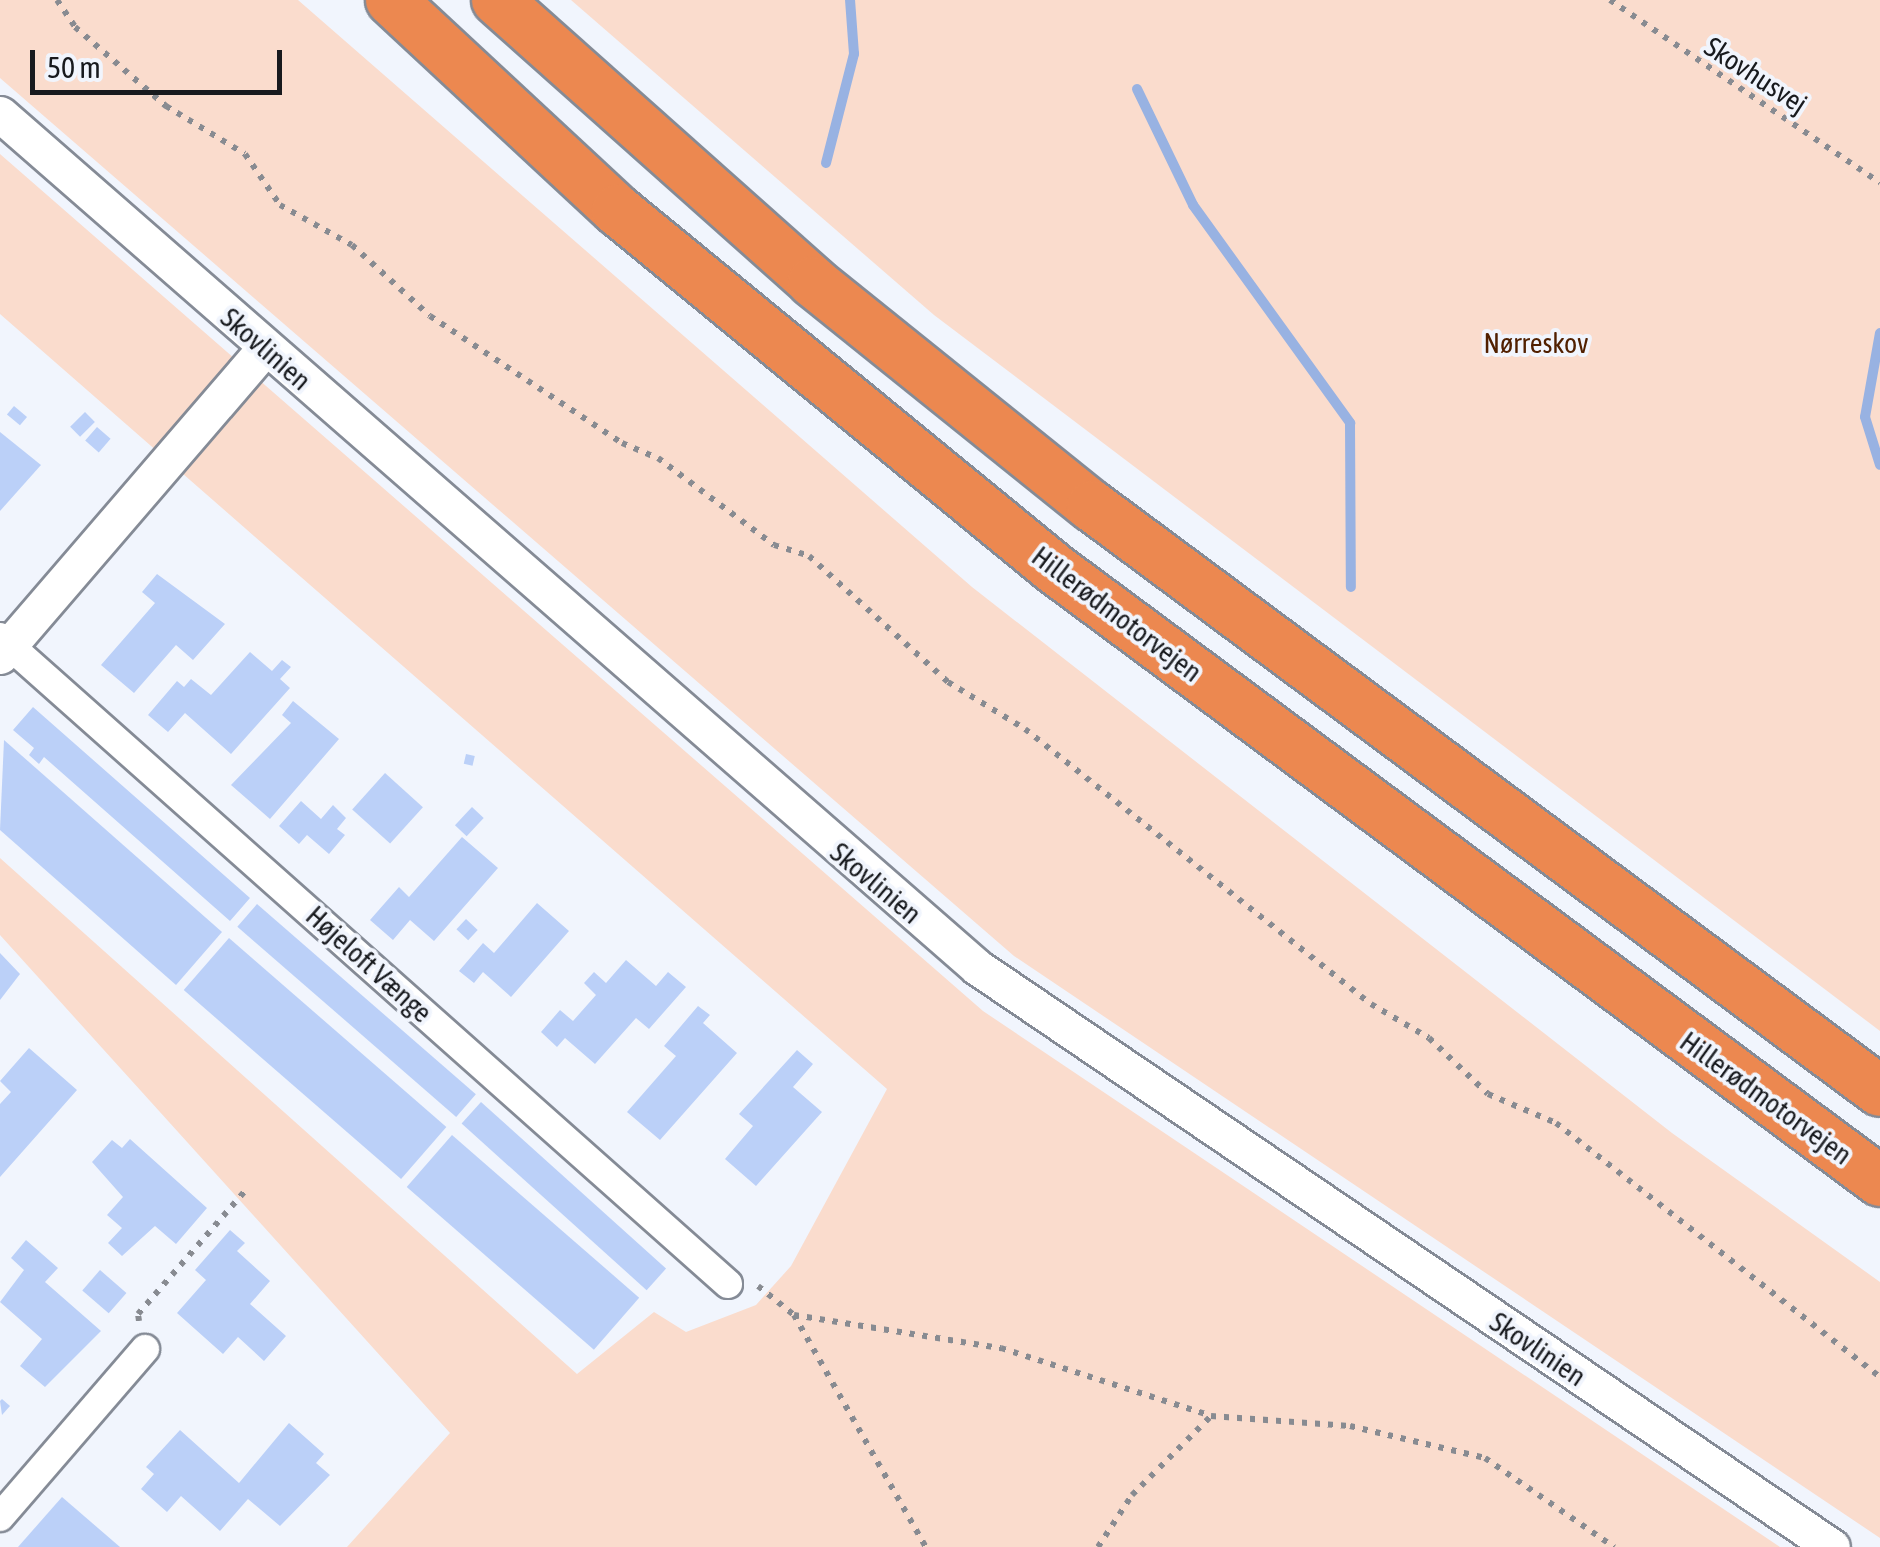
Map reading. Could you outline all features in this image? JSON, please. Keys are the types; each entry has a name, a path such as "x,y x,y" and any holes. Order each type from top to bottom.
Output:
{"highway":[{"name":"Hillerødmotorvejen","path":"391,0 617,210 1055,569 1880,1181"},
{"path":"497,0 814,282 1092,506 1880,1091"}],"street":[{"name":"Skovlinien","path":"0,114 977,967 1832,1547"},
{"name":"Højeloft Vænge","path":"265,348 3,646 728,1284"},
{"path":"0,1516 145,1349"}],"path":[{"path":"57,0 74,27 166,106 245,154 280,205 352,245 430,316 622,443 658,458 774,545 809,556 948,682 1024,729 1371,1004 1429,1038 1488,1094 1556,1123 1880,1376"},
{"name":"Skovhusvej","path":"1610,0 1880,184"},
{"path":"145,1349 138,1314 244,1192"},
{"path":"728,1284 757,1285 794,1315 926,1547"},
{"path":"794,1315 1001,1348 1210,1416 1350,1426 1485,1458 1614,1547"},
{"path":"1098,1547 1132,1494 1210,1416"}],"green space":[{"path":"0,0 298,0 972,587 1672,1133 1880,1282 1880,1538 1014,956 0,78"},
{"name":"Nørreskov","path":"571,0 1880,0 1880,1031 934,315"},
{"path":"0,154 983,1011 1780,1547 347,1547 450,1433 0,935 0,858 577,1374 654,1312 686,1332 756,1305 791,1266 887,1089 0,314"}],"building":[{"path":"14,406 27,417 20,425 7,414"},
{"path":"85,412 95,422 80,437 70,427"},
{"path":"97,427 111,439 99,452 85,441"},
{"path":"0,432 41,465 0,511"},
{"path":"157,574 225,624 193,660 176,645 134,693 101,665 155,603 142,592"},
{"path":"250,652 272,671 282,660 291,667 280,679 290,688 231,754 185,713 168,732 148,715 177,681 184,687 191,679 211,695"},
{"path":"293,701 339,739 270,819 231,785 291,723 282,715"},
{"path":"33,707 250,898 230,921 44,757 39,764 29,755 34,748 13,730"},
{"path":"4,740 222,932 176,985 0,830"},
{"path":"466,754 475,756 473,766 464,764"},
{"path":"385,773 423,807 390,844 352,809"},
{"path":"301,801 321,819 333,805 346,818 337,829 345,835 329,854 307,835 299,844 279,826"},
{"path":"472,807 484,818 467,836 455,825"},
{"path":"462,837 498,868 434,941 410,920 393,940 370,920 399,887 409,897"},
{"path":"537,903 569,931 511,997 483,972 474,983 459,971 483,943 494,953"},
{"path":"257,904 476,1094 456,1117 237,927"},
{"path":"466,919 478,930 468,940 456,929"},
{"path":"229,938 446,1127 401,1179 184,990"},
{"path":"0,953 20,974 0,1000"},
{"path":"626,960 656,986 668,972 686,987 649,1029 636,1018 595,1064 565,1038 557,1047 541,1032 560,1010 573,1021 596,995 584,983 594,972 606,983"},
{"path":"698,1006 710,1015 703,1023 737,1053 660,1140 627,1112 676,1056 664,1046"},
{"path":"29,1048 77,1090 0,1177 0,1104 11,1092 0,1081"},
{"path":"797,1050 813,1064 793,1087 822,1112 756,1186 725,1159 753,1126 739,1114"},
{"path":"481,1102 666,1269 647,1290 462,1124"},
{"path":"452,1135 639,1298 594,1350 407,1187"},
{"path":"130,1139 207,1208 176,1244 155,1226 122,1256 108,1243 122,1228 107,1215 123,1197 92,1162 112,1140 122,1148"},
{"path":"230,1230 245,1243 237,1251 270,1281 250,1304 286,1336 264,1361 238,1337 223,1354 177,1313 206,1280 195,1270"},
{"path":"26,1240 58,1268 45,1282 101,1331 45,1387 20,1366 42,1339 0,1302 24,1270 11,1258"},
{"path":"100,1270 126,1293 109,1313 82,1290"},
{"path":"0,1401 10,1406 2,1415"},
{"path":"289,1423 324,1454 316,1463 330,1475 280,1526 248,1499 220,1531 181,1496 167,1512 141,1489 154,1474 146,1467 180,1430 239,1483"},
{"path":"62,1497 120,1547 18,1547"}],"waterway":[{"path":"826,163 854,54 850,0"},
{"path":"1137,89 1193,205 1350,423 1351,587"},
{"path":"1880,333 1865,417 1880,465"}]}
